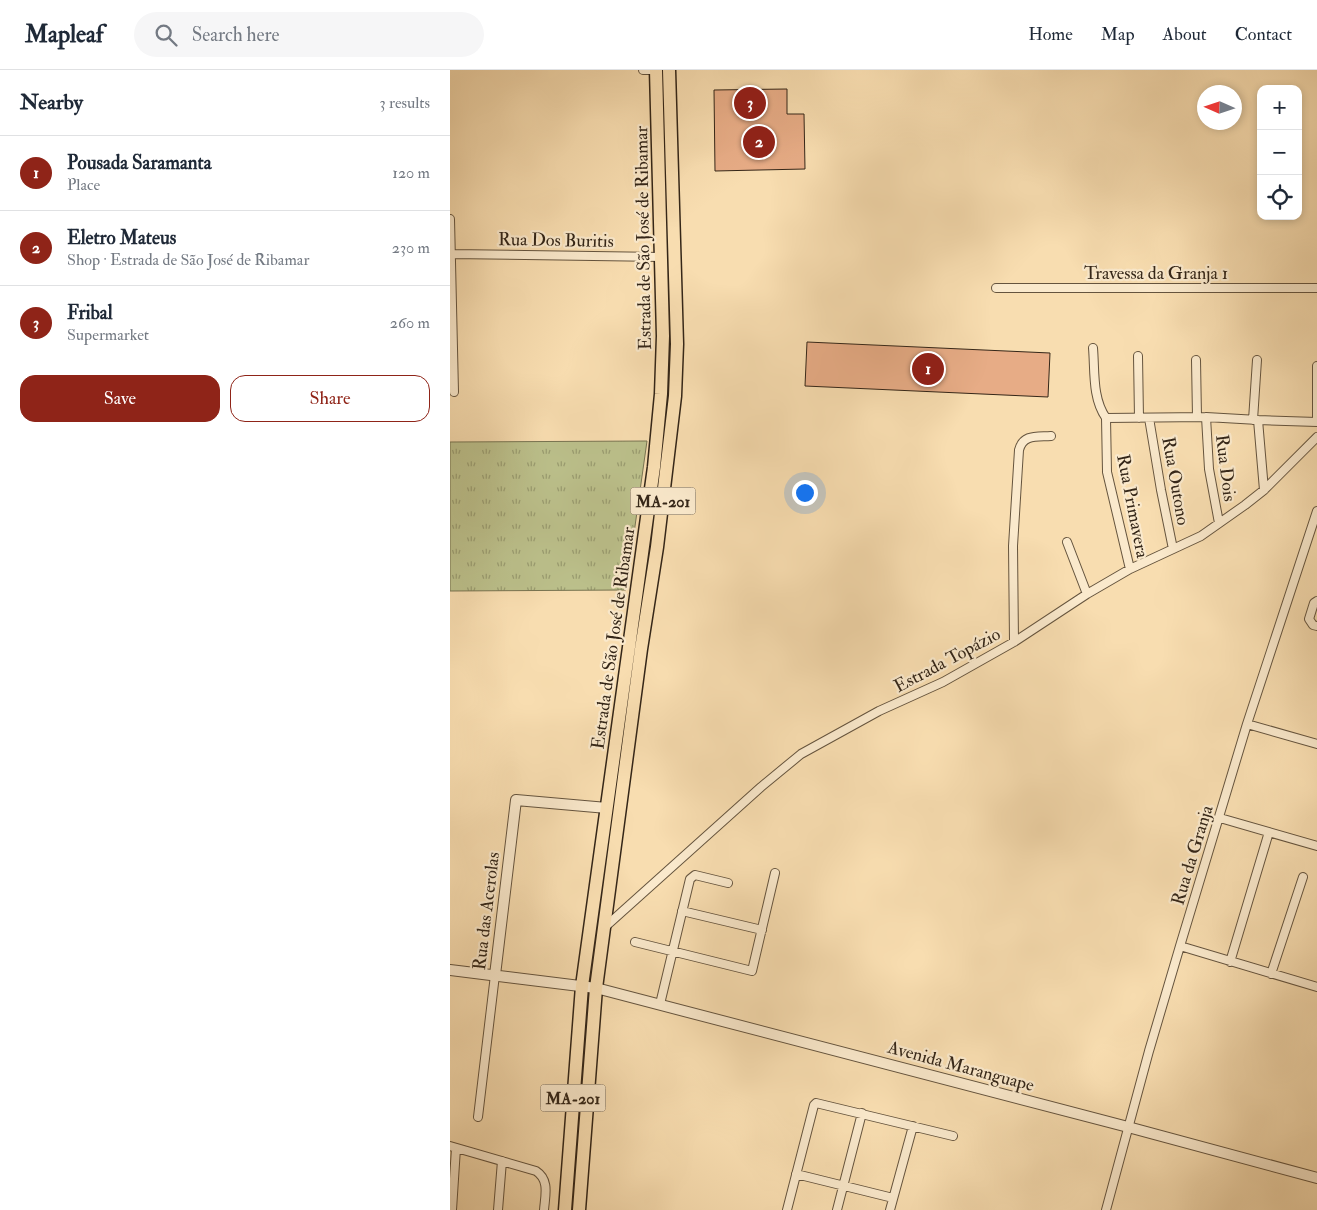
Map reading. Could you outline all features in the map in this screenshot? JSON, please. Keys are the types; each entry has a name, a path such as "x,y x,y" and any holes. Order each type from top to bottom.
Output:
{"main road":[{"name":"Estrada de São José de Ribamar","path":"565,1210 582,986 657,444 661,394 663,336 662,257 656,70"},
{"name":"Estrada de São José de Ribamar","path":"579,1210 596,988 641,649 657,548 675,396 676,344 669,70"}],"street":[{"path":"643,70 656,70"},
{"path":"450,219 454,392"},
{"name":"Rua Dos Buritis","path":"450,254 662,257"},
{"name":"Travessa da Granja 1","path":"996,288 1317,288"},
{"path":"1093,348 1096,400 1099,409 1106,418 1206,416 1256,420 1317,417 1317,366"},
{"path":"1138,356 1139,418"},
{"path":"1196,360 1197,417"},
{"path":"1257,360 1256,420 1264,490"},
{"name":"Rua Dois","path":"1206,416 1209,469 1219,523"},
{"name":"Rua Primavera","path":"1106,418 1107,472 1130,569"},
{"name":"Rua Outono","path":"1149,418 1173,549"},
{"path":"1014,642 1013,546 1019,450 1021,442 1025,438 1051,436"},
{"name":"Estrada Topázio","path":"604,929 761,787 801,754 880,712 943,682 1014,642 1086,594 1130,569 1201,536 1264,490 1317,437"},
{"name":"Rua da Granja","path":"1106,1210 1180,946 1247,724 1317,511"},
{"path":"1066,542 1086,594"},
{"path":"1317,601 1314,603 1309,619 1313,625 1317,626"},
{"path":"1247,724 1317,744"},
{"name":"Rua das Acerolas","path":"478,1117 516,800 606,808"},
{"path":"1220,818 1317,846"},
{"path":"1230,962 1270,832"},
{"path":"636,942 752,970 775,873"},
{"path":"660,1004 692,876 695,875 728,883"},
{"path":"1271,974 1303,877"},
{"path":"682,911 762,930"},
{"path":"1180,946 1271,974 1316,984"},
{"name":"Avenida Maranguape","path":"450,970 596,988 1128,1126 1317,1178"},
{"path":"787,1210 814,1105 820,1102 953,1136"},
{"path":"837,1210 862,1113"},
{"path":"890,1210 913,1126"},
{"path":"452,1210 453,1147 541,1174 545,1182 544,1210"},
{"path":"498,1210 502,1161"},
{"path":"796,1174 894,1198"}],"green space":[{"path":"647,441 626,590 450,591 450,442"}],"building":[{"path":"787,89 787,114 804,114 805,169 715,171 714,90"},
{"path":"807,342 1050,353 1048,397 805,386"}],"place":[{"name":"Fribal","path":"750,103"},
{"name":"Eletro Mateus","path":"759,142"},
{"name":"Pousada Saramanta","path":"928,369"}]}
